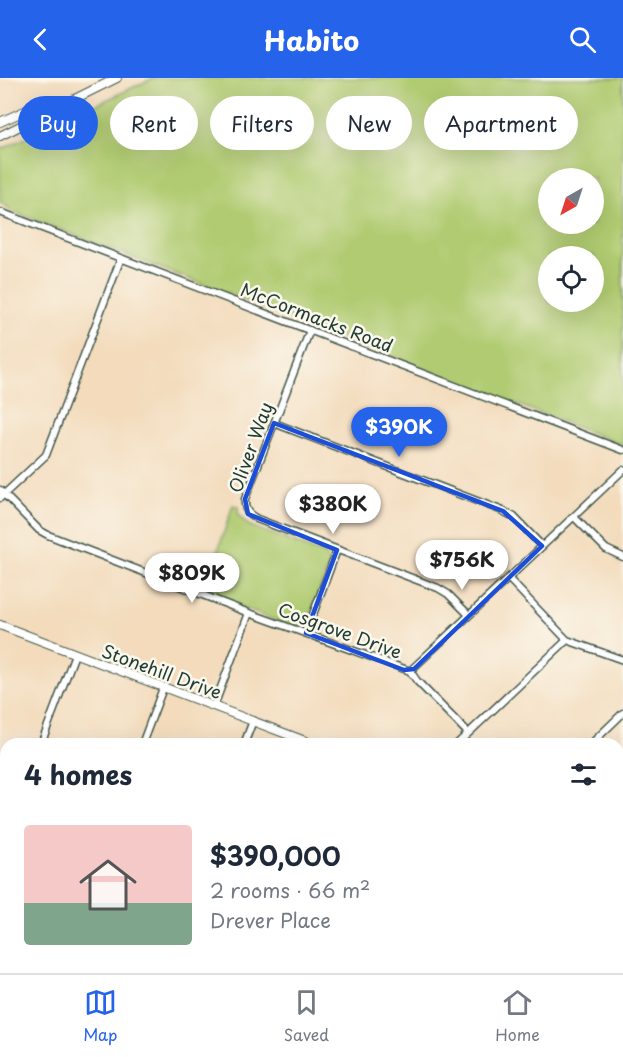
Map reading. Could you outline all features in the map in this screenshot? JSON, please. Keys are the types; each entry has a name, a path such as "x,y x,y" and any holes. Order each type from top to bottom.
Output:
{"street":[{"path":"79,96 117,78"},
{"path":"0,122 18,114"},
{"path":"0,136 18,127"},
{"name":"McCormacks Road","path":"0,212 623,450"},
{"path":"1,494 46,455 121,258"},
{"name":"Oliver Way","path":"310,330 245,499 244,507 248,514 257,519 438,588 448,594 469,615"},
{"path":"274,423 503,511 514,517 542,546"},
{"name":"Cosgrove Drive","path":"1,494 39,530 48,535 249,614 410,671 623,470"},
{"path":"574,517 606,549 623,557"},
{"path":"306,633 337,550"},
{"path":"508,578 567,640 623,660"},
{"path":"214,706 249,614"},
{"name":"Stonehill Drive","path":"0,625 297,738"},
{"path":"464,738 567,640"},
{"path":"43,738 75,654"},
{"path":"410,671 468,734"},
{"path":"144,738 163,688"},
{"path":"597,738 623,713"},
{"path":"246,738 253,721"}],"highlighted area":[{"path":"274,423 503,511 542,546 414,669 404,670 306,633 337,550 248,514 245,499"}],"green space":[{"path":"153,78 623,78 623,445 14,212 0,202 0,150 18,142 18,150 98,150 98,104 110,98 110,150 198,150 198,96 115,96"},
{"path":"233,505 238,507 238,515 248,525 324,554 329,563 307,624 303,628 297,629 204,593"}]}
